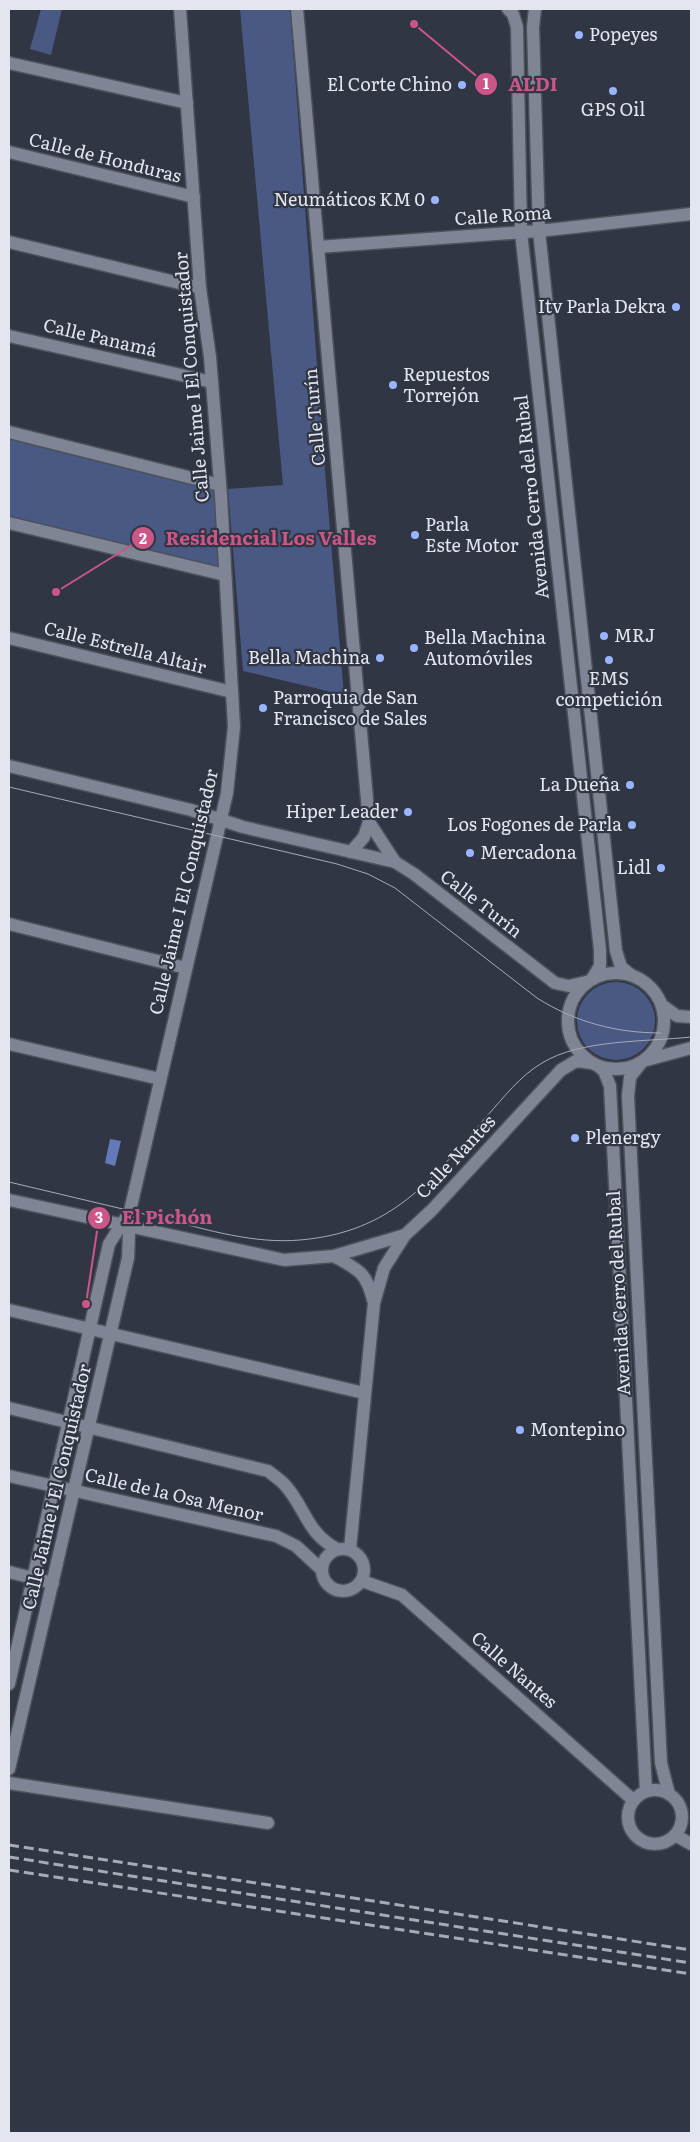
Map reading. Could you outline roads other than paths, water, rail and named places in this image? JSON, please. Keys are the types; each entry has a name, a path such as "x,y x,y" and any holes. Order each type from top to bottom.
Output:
{"street":[{"name":"Calle Jaime I El Conquistador","path":"9,1684 11,1666 109,1244 125,1226 130,1211 227,793 234,727 220,484 212,382 200,288 180,9"},
{"name":"Calle Turín","path":"297,9 370,822 395,862 414,874 555,983 569,986 590,980"},
{"name":"Avenida Cerro del Rubal","path":"508,9 513,14 517,27 521,232 600,950 600,966 590,980"},
{"name":"Avenida Cerro del Rubal","path":"535,9 533,27 538,231 616,951 621,967 631,976"},
{"path":"9,62 187,103"},
{"name":"Calle de Honduras","path":"9,152 194,198"},
{"name":"Calle Roma","path":"318,248 538,231 691,214"},
{"path":"9,242 200,288"},
{"name":"Calle Panamá","path":"9,336 212,382"},
{"path":"9,432 220,484"},
{"path":"9,523 226,575"},
{"name":"Calle Estrella Altair","path":"9,638 232,692"},
{"path":"9,766 395,862"},
{"path":"351,852 364,838 370,822"},
{"path":"9,924 186,968"},
{"path":"691,1017 677,1016 662,1005 649,986 631,976 610,974 590,980 573,999 569,1015 569,1030 576,1049 595,1064 621,1069 691,1048"},
{"path":"642,1062 654,1051 660,1039 663,1018 662,1005"},
{"path":"9,1044 160,1078"},
{"name":"Calle Nantes","path":"350,1549 374,1304 384,1268 405,1235 432,1210 561,1070 576,1062 595,1064"},
{"name":"Avenida Cerro del Rubal","path":"642,1062 630,1077 628,1096 660,1753 669,1794"},
{"name":"Avenida Cerro del Rubal","path":"595,1064 604,1071 610,1086 646,1791"},
{"path":"9,1200 284,1260 334,1256 405,1235"},
{"name":"Calle Jaime I El Conquistador","path":"9,1769 128,1258 125,1226"},
{"name":"Calle Nantes","path":"334,1256 362,1273 369,1284 374,1304"},
{"path":"9,1310 364,1393"},
{"path":"9,1408 268,1471 283,1483 308,1524 326,1544 337,1550"},
{"name":"Calle de la Osa Menor","path":"9,1476 276,1536 296,1546 322,1570"},
{"path":"350,1549 361,1557 364,1562 362,1581 351,1590 337,1590 327,1583 322,1570 325,1559 337,1550 350,1549"},
{"path":"9,1572 52,1582"},
{"name":"Calle Nantes","path":"362,1581 402,1594 633,1800"},
{"path":"11,1666 32,1671"},
{"path":"9,1783 268,1823"},
{"path":"658,1790 669,1794 676,1800 680,1808 682,1818 680,1827 668,1841 650,1844 641,1841 629,1827 627,1818 633,1800 646,1791 658,1790"},
{"path":"675,1835 691,1844"}],"tram line":[{"path":"9,787 337,864 368,874 395,888 537,998 551,1006 581,1020 612,1028 661,1033"},
{"path":"9,1182 214,1232 248,1238 283,1241 332,1235 361,1226 385,1214 407,1199 447,1161 513,1087 542,1063 558,1055 594,1046 691,1037"}],"railway":[{"path":"9,1845 691,1950"},
{"path":"9,1857 691,1963"},
{"path":"9,1870 691,1974"}],"place":[{"name":"ALDI","path":"414,24"},
{"name":"Popeyes","path":"579,35"},
{"name":"El Corte Chino","path":"462,85"},
{"name":"GPS Oil","path":"613,91"},
{"name":"Neumáticos KM 0","path":"435,200"},
{"name":"Itv Parla Dekra","path":"676,307"},
{"name":"Repuestos Torrejón","path":"393,385"},
{"name":"Parla Este Motor","path":"415,535"},
{"name":"Residencial Los Valles","path":"56,592"},
{"name":"MRJ","path":"604,636"},
{"name":"Bella Machina Automóviles","path":"414,648"},
{"name":"Bella Machina","path":"380,658"},
{"name":"EMS competición","path":"609,660"},
{"name":"Parroquia de San Francisco de Sales","path":"263,708"},
{"name":"La Dueña","path":"630,785"},
{"name":"Hiper Leader","path":"408,812"},
{"name":"Los Fogones de Parla","path":"632,825"},
{"name":"Mercadona","path":"470,853"},
{"name":"Lidl","path":"661,868"},
{"name":"Plenergy","path":"575,1138"},
{"name":"El Pichón","path":"86,1304"},
{"name":"Montepino","path":"520,1430"}]}
